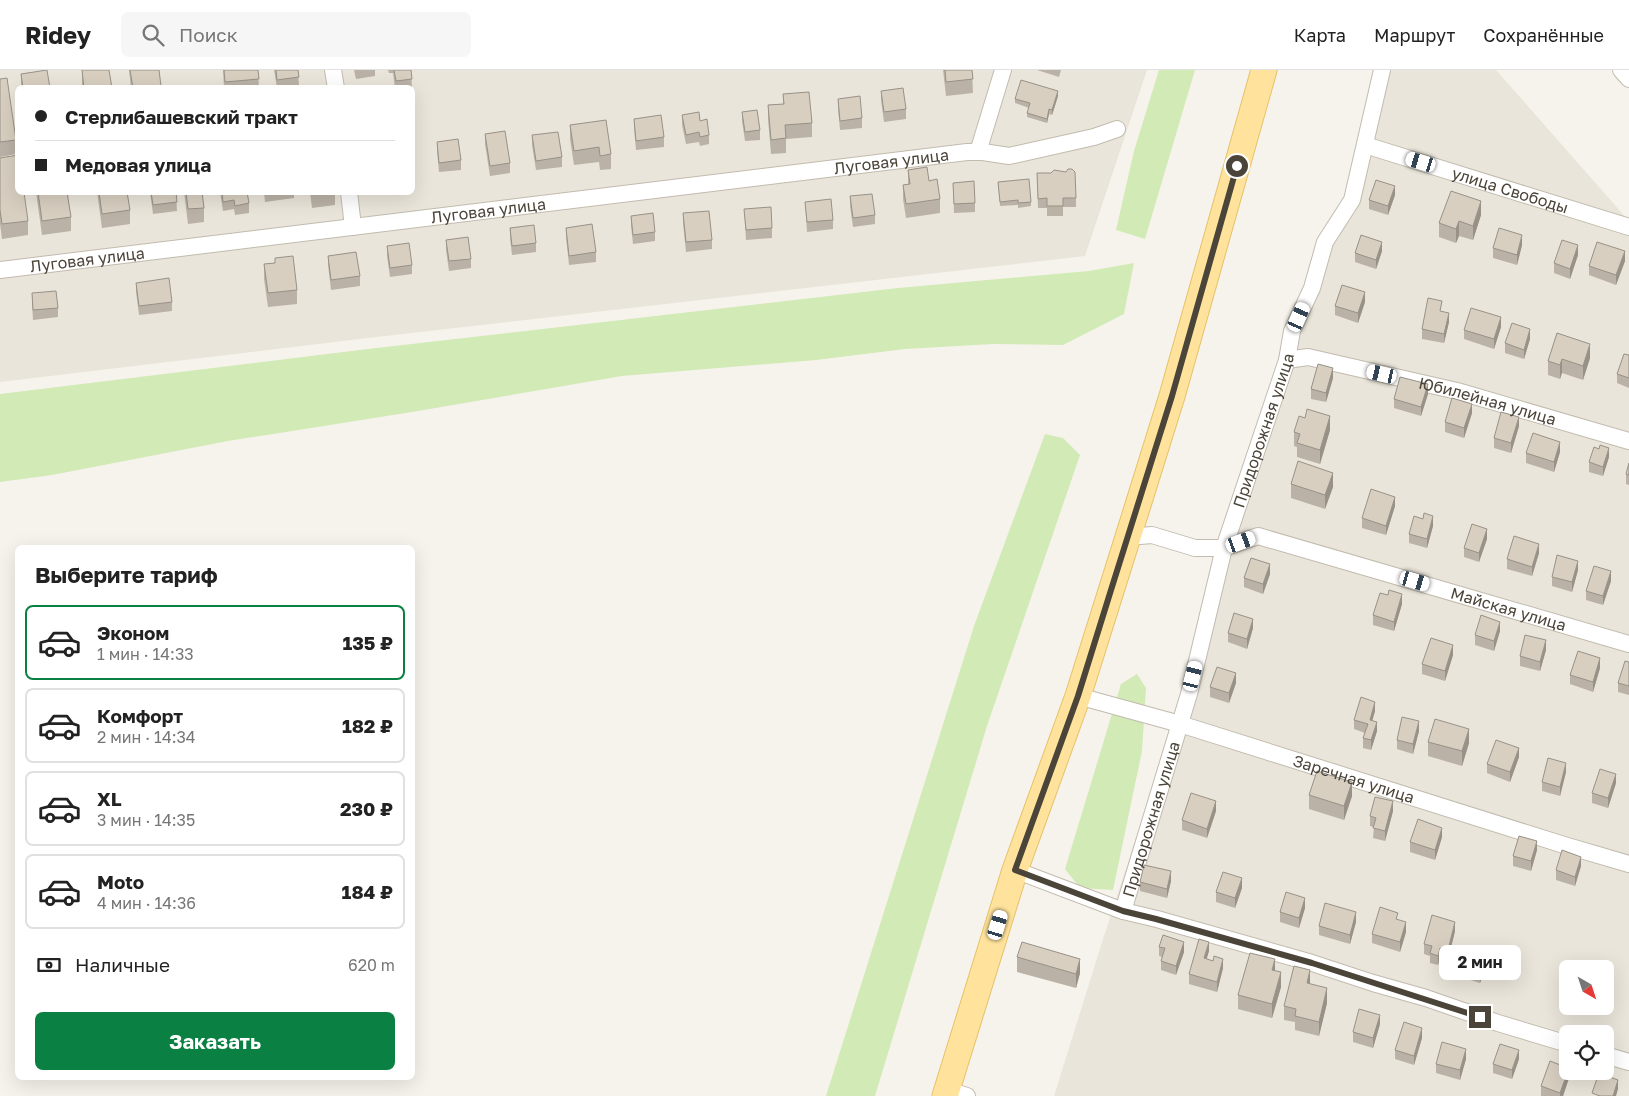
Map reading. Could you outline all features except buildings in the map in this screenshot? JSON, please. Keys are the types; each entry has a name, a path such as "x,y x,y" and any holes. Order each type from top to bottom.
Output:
{"main road":[{"path":"953,1094 1015,870 1078,696 1172,396 1264,70"}],"street":[{"path":"333,70 336,85"},
{"path":"978,152 1003,70"},
{"name":"Придорожная улица","path":"1123,911 1189,694 1224,548 1287,360 1292,331 1312,288 1325,242 1352,200 1382,70"},
{"path":"1621,70 1629,80"},
{"name":"Луговая улица","path":"0,270 978,152 1009,156 1094,137 1117,129"},
{"name":"улица Свободы","path":"1365,145 1629,227"},
{"path":"349,195 353,227"},
{"name":"Юбилейная улица","path":"1287,360 1308,357 1457,392 1629,441"},
{"name":"Майская улица","path":"1128,537 1152,534 1195,548 1224,548 1258,536 1629,644"},
{"name":"Заречная улица","path":"1078,696 1180,724 1564,846 1629,864"},
{"path":"1015,870 1123,911 1312,963 1559,1041"},
{"path":"1614,1058 1629,1062"}],"shaded area":[{"path":"0,70 1147,70 1085,256 0,382"},
{"path":"1387,70 1496,70 1629,221 1629,1096 1054,1096 1103,939"}],"green space":[{"path":"1159,70 1195,70 1145,239 1116,230 1134,151"},
{"path":"1134,263 1124,314 1063,345 993,344 905,349 816,360 622,376 228,441 52,475 0,482 0,394 368,349 898,288 1089,271"},
{"path":"1045,434 1063,438 1080,455 987,726 875,1096 826,1096 974,626"},
{"path":"1137,674 1146,688 1142,751 1113,890 1080,888 1065,869 1121,684"}],"route":[{"path":"1237,166 1172,396 1078,696 1015,870 1123,911 1312,963 1426,998 1480,1017"}]}
